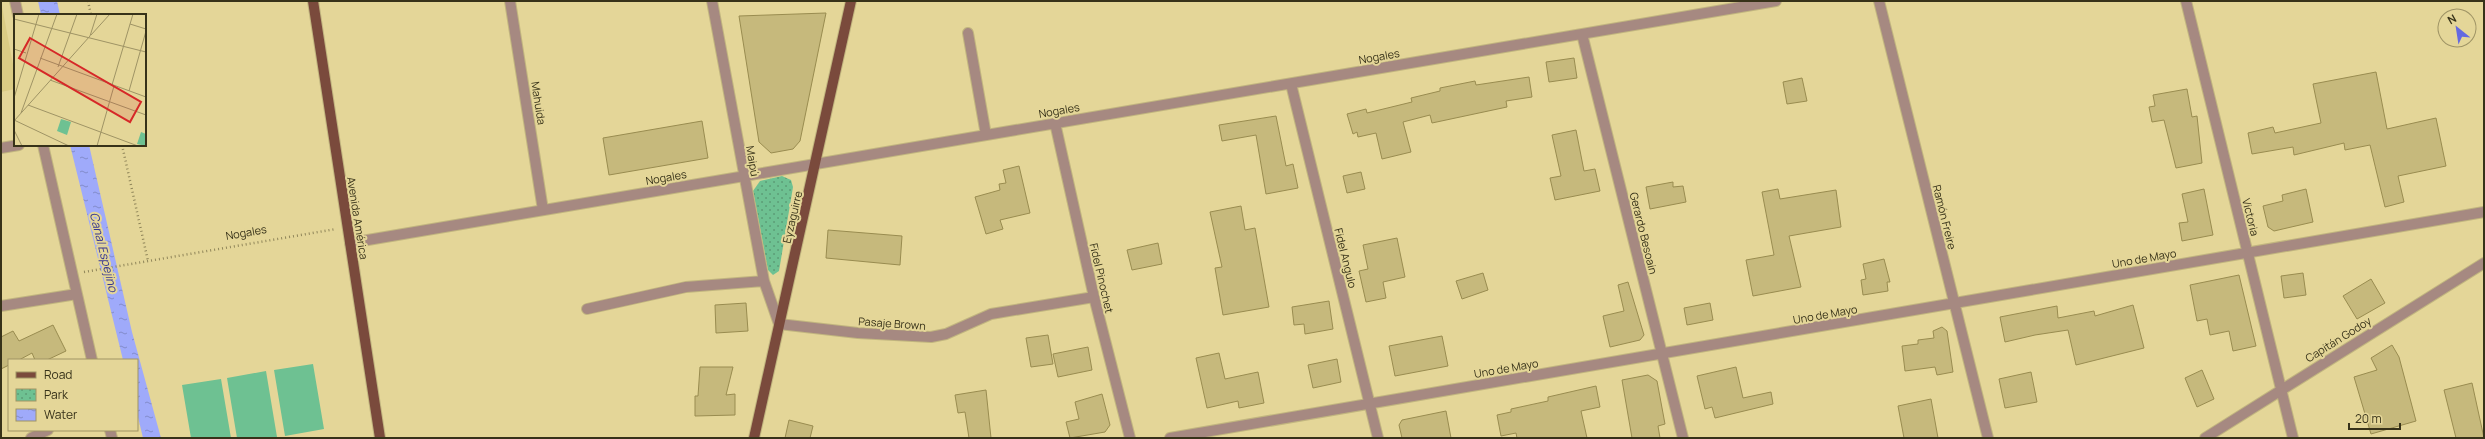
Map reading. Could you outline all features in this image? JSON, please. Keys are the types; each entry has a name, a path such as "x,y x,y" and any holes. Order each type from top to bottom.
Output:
{"main road":[{"name":"Avenida América","path":"313,1 380,438"},
{"name":"Eyzaguirre","path":"754,438 817,164 851,1"}],"street":[{"path":"15,1 18,14"},
{"name":"Mahuida","path":"510,1 543,210"},
{"name":"Maipú","path":"712,1 764,281 779,324"},
{"name":"Nogales","path":"350,243 1776,1"},
{"name":"Ramón Freire","path":"1879,1 1988,438"},
{"name":"Victoria","path":"2186,1 2293,438"},
{"path":"968,33 986,135"},
{"name":"Gerardo Besoain","path":"1582,34 1683,438"},
{"name":"Fidel Angulo","path":"1291,84 1378,438"},
{"name":"Fidel Pinochet","path":"1055,123 1094,298 1130,438"},
{"path":"1,148 14,146"},
{"path":"43,146 92,359"},
{"name":"Uno de Mayo","path":"1170,438 2484,212"},
{"name":"Capitán Godoy","path":"2205,438 2281,388 2484,263"},
{"path":"587,309 686,287 764,281"},
{"path":"1,306 77,294"},
{"name":"Pasaje Brown","path":"779,324 858,333 931,337 946,334 991,314 1094,298"},
{"path":"31,438 46,431"}],"path":[{"path":"88,1 91,14"},
{"path":"122,146 148,261"},
{"name":"Nogales","path":"95,270 348,227"}],"shaded area":[{"path":"1,1 14,70 14,89 1,92"}],"green space":[{"path":"782,176 791,180 793,187 779,271 773,275 768,270 753,191 760,181"},
{"path":"313,364 324,429 285,436 274,370"},
{"path":"266,371 277,437 237,438 227,378"},
{"path":"221,379 231,438 191,438 182,385"}],"water":[{"path":"38,1 57,1 60,14 41,14"},
{"name":"Canal Espejino","path":"70,146 89,146 132,332 161,438 143,438 138,417 138,359 123,359"}],"building":[{"path":"826,13 800,141 793,149 771,153 759,142 739,16"},
{"path":"1574,58 1577,78 1549,82 1546,62"},
{"path":"2376,72 2387,129 2436,118 2446,166 2398,176 2404,202 2385,207 2370,145 2345,150 2344,143 2294,155 2293,147 2252,154 2248,133 2273,127 2275,133 2321,123 2313,84"},
{"path":"1529,77 1532,97 1506,101 1507,107 1432,123 1430,115 1403,122 1411,152 1382,159 1376,133 1358,137 1357,132 1353,134 1347,114 1366,109 1367,113 1412,102 1411,98 1440,91 1440,88 1475,81 1476,85"},
{"path":"1802,78 1807,101 1787,104 1783,82"},
{"path":"2187,89 2192,117 2197,116 2202,163 2176,168 2164,120 2152,122 2149,107 2155,106 2153,95"},
{"path":"1276,116 1286,166 1293,164 1298,188 1266,194 1256,135 1222,141 1219,125"},
{"path":"702,121 708,158 609,175 603,138"},
{"path":"1576,130 1584,171 1595,169 1600,191 1555,200 1550,178 1561,176 1552,135"},
{"path":"1019,166 1030,213 1000,220 1003,229 986,234 975,197 1000,190 999,184 1006,183 1003,170"},
{"path":"1361,172 1365,189 1347,193 1343,176"},
{"path":"1673,182 1673,187 1683,186 1686,202 1650,209 1646,187"},
{"path":"1778,189 1780,199 1836,190 1841,227 1789,236 1801,287 1753,296 1746,260 1774,255 1762,192"},
{"path":"2204,189 2213,235 2182,241 2179,223 2188,222 2182,194"},
{"path":"2306,189 2313,222 2274,231 2268,227 2263,206 2283,201 2282,195"},
{"path":"1241,206 1245,230 1255,228 1269,307 1223,315 1215,268 1222,267 1210,212"},
{"path":"828,230 902,236 900,265 826,258"},
{"path":"1397,238 1405,277 1383,282 1386,298 1366,302 1359,271 1368,269 1363,245"},
{"path":"1158,243 1162,264 1132,270 1127,250"},
{"path":"1884,259 1890,282 1887,282 1888,291 1863,295 1861,280 1866,279 1863,264"},
{"path":"1483,273 1488,290 1462,299 1456,281"},
{"path":"2303,273 2306,295 2284,298 2281,276"},
{"path":"2239,275 2256,346 2233,351 2229,331 2210,335 2207,319 2197,321 2190,285"},
{"path":"2371,279 2385,303 2357,319 2343,296"},
{"path":"1628,282 1644,335 1640,340 1610,347 1603,316 1624,311 1618,285"},
{"path":"1329,301 1333,329 1305,334 1304,324 1294,325 1292,307"},
{"path":"746,303 748,331 716,333 715,305"},
{"path":"1710,303 1713,320 1687,325 1684,308"},
{"path":"2133,305 2144,348 2076,365 2068,330 2035,335 2005,342 2000,317 2057,306 2058,318 2094,311 2095,316"},
{"path":"53,325 66,351 49,359 35,359 32,353 21,359 8,359 8,366 1,369 1,337 13,331 19,341"},
{"path":"1942,327 1947,331 1953,372 1937,375 1935,367 1905,371 1902,346 1918,344 1918,340 1934,338 1933,331"},
{"path":"1048,335 1053,364 1031,367 1026,338"},
{"path":"1442,336 1448,366 1395,376 1389,346"},
{"path":"2392,345 2399,357 2416,421 2371,434 2354,377 2377,370 2371,358"},
{"path":"1088,347 1092,370 1058,377 1053,354"},
{"path":"1219,353 1225,379 1258,372 1264,403 1239,408 1238,401 1207,408 1196,358"},
{"path":"1337,359 1341,382 1313,388 1308,365"},
{"path":"700,367 733,367 726,395 735,394 735,415 695,416 695,396 698,396"},
{"path":"1736,367 1743,398 1771,392 1773,404 1715,418 1712,407 1705,409 1697,376"},
{"path":"2202,370 2214,399 2197,407 2185,378"},
{"path":"2031,372 2037,402 2005,408 1999,379"},
{"path":"1648,375 1657,381 1665,424 1658,426 1660,438 1632,438 1622,380"},
{"path":"2472,383 2484,438 2456,438 2444,390"},
{"path":"1596,386 1600,407 1581,411 1587,438 1517,438 1516,433 1501,436 1497,415 1511,412 1511,409 1548,401 1548,397"},
{"path":"986,390 991,438 969,438 965,412 958,413 955,395"},
{"path":"1102,394 1110,425 1105,432 1070,438 1066,422 1079,419 1075,402"},
{"path":"1931,399 1938,438 1904,438 1898,406"},
{"path":"1446,411 1451,438 1402,438 1399,425 1402,420"},
{"path":"789,420 813,426 810,438 785,438"}]}
